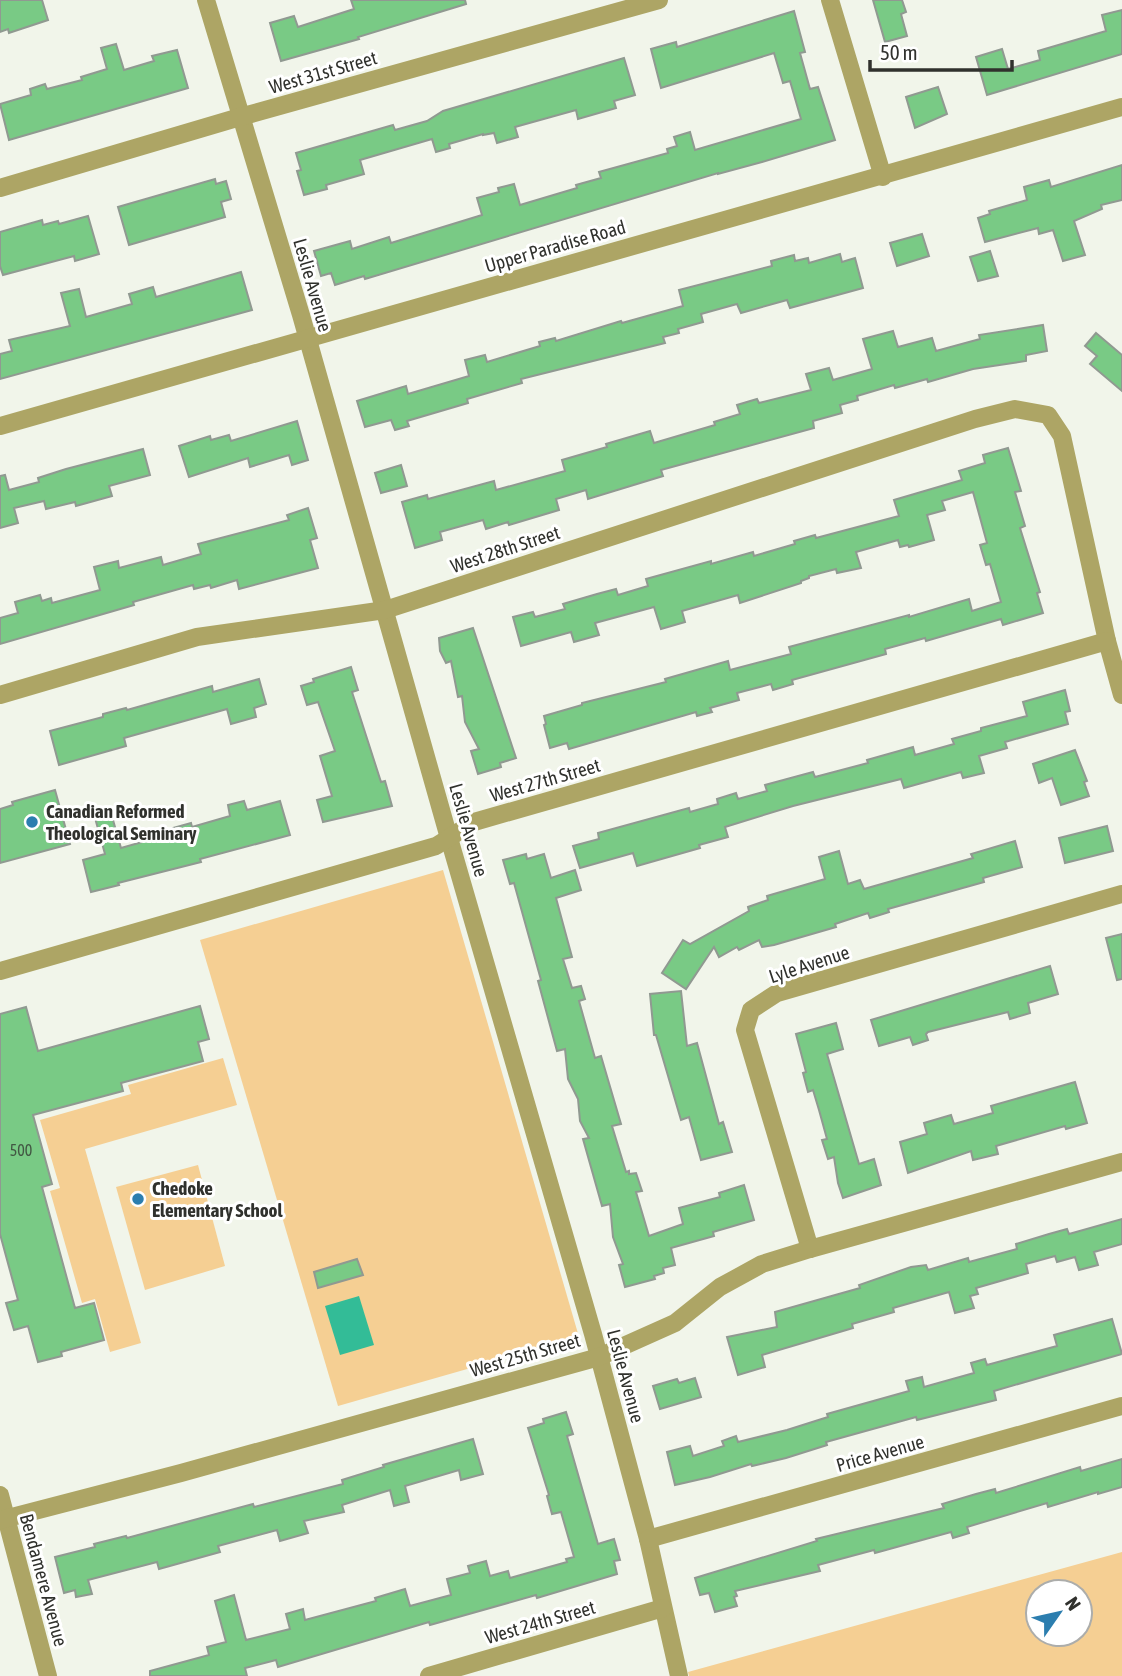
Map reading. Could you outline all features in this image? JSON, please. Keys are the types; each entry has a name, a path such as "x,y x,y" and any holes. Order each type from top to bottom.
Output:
{"street":[{"name":"Leslie Avenue","path":"206,0 307,339 599,1357 648,1539 679,1676"},
{"name":"West 31st Street","path":"0,188 240,117 659,0"},
{"path":"830,0 883,177"},
{"name":"Upper Paradise Road","path":"0,426 1122,107"},
{"name":"West 28th Street","path":"0,695 197,638 385,610 975,419 1015,409 1048,415 1062,436 1107,641"},
{"path":"1107,641 1122,695"},
{"name":"West 27th Street","path":"0,971 436,846 474,822 1107,641"},
{"name":"Lyle Avenue","path":"810,1249 746,1030 751,1010 777,993 1122,894"},
{"name":"West 25th Street","path":"3,1520 599,1357 675,1323 720,1287 762,1264 1122,1162"},
{"name":"Price Avenue","path":"648,1539 1122,1406"},
{"name":"Bendamere Avenue","path":"0,1494 3,1520 48,1676"},
{"name":"West 24th Street","path":"429,1676 663,1608"}],"shaded area":[{"path":"443,870 579,1337 338,1406 200,940"},
{"path":"223,1058 237,1105 85,1149 141,1343 110,1352 95,1299 82,1303 50,1191 60,1188 40,1120 131,1094 128,1085"},
{"path":"198,1165 225,1266 145,1290 116,1187"},
{"path":"359,1296 374,1345 340,1355 325,1306"},
{"path":"1122,1552 1122,1676 689,1676 688,1672 1024,1579 1024,1648 1094,1648 1094,1578 1028,1578"}],"building":[{"path":"0,0 42,0 48,20 9,33 8,29 0,32"},
{"path":"351,0 465,0 466,4 281,61 270,23 294,16 298,27 354,9"},
{"path":"873,0 902,0 906,12 901,14 907,36 885,42"},
{"path":"1122,10 1122,54 987,95 976,57 1002,49 1008,69 1040,60 1038,51 1106,31 1102,15"},
{"path":"794,11 805,52 800,53 810,89 818,87 835,140 365,279 364,276 335,285 331,273 321,276 314,251 350,241 352,249 389,237 391,243 482,215 477,198 499,192 498,188 514,184 520,205 601,178 599,172 668,153 667,149 677,146 674,137 690,132 695,150 801,119 790,81 783,83 774,53 661,88 651,49 676,42 677,47"},
{"path":"116,44 124,70 154,61 152,56 177,50 188,88 9,140 0,104 31,95 30,89 45,84 47,89 82,80 81,77 107,69 101,48"},
{"path":"624,58 635,95 614,101 616,108 578,119 576,110 515,127 518,137 497,143 494,133 483,134 449,144 450,148 436,152 432,139 360,160 364,174 326,185 327,189 304,195 297,171 301,170 296,153 393,125 395,130 427,121 443,111"},
{"path":"938,87 947,114 915,128 906,97"},
{"path":"1122,165 1122,200 1101,205 1102,209 1074,221 1085,255 1063,261 1053,230 1039,234 1038,228 985,242 978,218 990,214 989,211 1027,200 1024,187 1049,180 1051,187"},
{"path":"215,179 216,184 226,181 231,199 221,202 225,217 129,245 118,207"},
{"path":"88,216 99,254 75,261 74,256 3,275 0,266 0,232 42,220 43,225 58,221 59,224"},
{"path":"922,234 929,256 897,266 890,243"},
{"path":"990,251 998,276 978,281 970,257"},
{"path":"840,254 842,262 855,258 863,288 790,308 787,300 741,313 737,304 701,314 703,322 678,329 679,333 663,337 665,343 521,379 522,383 407,421 409,426 395,430 391,420 365,427 357,401 406,386 408,394 469,376 465,360 485,355 487,362 540,346 539,342 555,338 556,341 683,306 679,290 772,266 771,261 794,255 795,261 808,258 809,263"},
{"path":"241,272 252,310 0,379 0,354 12,351 9,340 70,326 61,293 79,289 86,317 132,304 129,294 153,287 156,297"},
{"path":"1043,325 1047,351 1026,355 1026,361 973,369 895,388 894,385 857,396 858,400 840,405 842,413 813,421 814,428 661,470 663,476 588,499 586,490 556,499 559,510 509,525 508,522 486,529 483,520 440,532 442,540 415,548 402,502 427,495 428,499 494,481 496,490 565,471 562,460 607,447 606,444 650,431 654,443 715,425 714,422 740,414 737,405 757,399 759,403 811,390 806,374 829,368 833,380 872,369 863,339 893,331 898,347 932,338 936,351 980,339 979,335"},
{"path":"1096,333 1122,355 1122,391 1090,364 1097,356 1085,346"},
{"path":"297,421 308,460 292,465 289,455 250,467 248,458 189,477 179,446 210,436 211,440 229,435 231,441"},
{"path":"1008,448 1021,491 1015,492 1025,526 1020,528 1040,592 1037,593 1043,613 1003,625 1001,619 926,641 925,638 885,649 886,654 792,680 793,684 773,690 771,684 737,693 739,700 710,708 712,712 697,716 696,712 569,749 567,743 550,748 544,716 582,703 666,682 665,679 728,661 730,670 791,654 789,647 969,599 972,611 1001,602 990,564 986,565 980,545 987,543 973,492 942,501 945,510 927,515 934,540 900,547 898,540 856,552 861,568 837,573 836,569 809,576 801,583 740,603 738,595 682,611 685,622 661,629 654,607 595,623 599,635 574,642 571,632 521,646 513,617 533,612 535,617 565,609 563,604 597,594 616,589 618,595 648,586 646,579 753,552 754,556 815,535 816,538 899,516 894,500 962,480 959,471 985,463 983,455"},
{"path":"143,449 150,475 109,486 112,496 76,506 75,502 46,509 44,501 14,508 18,523 0,528 0,476 5,475 9,490 39,482 38,478 66,469"},
{"path":"401,465 407,486 381,493 375,473"},
{"path":"308,508 317,538 310,540 318,568 239,589 237,580 211,588 210,585 194,589 193,585 0,644 0,618 18,613 15,602 40,595 42,601 51,598 52,603 100,590 94,567 118,561 119,568 161,557 163,565 201,554 198,544 289,520 287,515"},
{"path":"473,628 516,758 500,763 501,767 478,774 471,751 479,749 465,722 462,696 458,697 451,661 446,663 440,651 439,638"},
{"path":"351,667 358,690 352,692 381,782 385,781 392,806 323,822 317,800 332,796 320,756 335,751 318,702 307,705 301,686 314,682 313,679"},
{"path":"259,679 266,704 254,708 256,717 231,724 227,709 124,738 126,746 59,765 50,731 103,717 103,714 212,686 213,692"},
{"path":"1065,690 1070,711 1065,712 1068,724 1005,742 1007,748 979,756 984,773 963,778 961,772 904,788 901,779 793,806 725,827 728,837 637,866 633,853 580,868 573,846 599,839 598,833 689,808 690,812 718,804 717,799 736,793 738,799 767,791 765,785 813,772 815,777 868,763 867,760 913,747 915,755 954,744 952,739 1027,716 1023,702"},
{"path":"1075,750 1087,781 1084,782 1089,796 1061,805 1052,778 1039,783 1033,764"},
{"name":"Canadian Reformed Theological Seminary","path":"55,790 70,844 0,863 0,809 13,805 12,802"},
{"path":"244,801 247,810 280,801 290,835 91,892 83,860 105,854 95,818 111,813 121,848 167,835 166,830 191,823 192,827 230,816 228,805"},
{"path":"1107,826 1113,851 1065,863 1059,838"},
{"path":"1015,841 1022,867 983,878 984,882 888,909 889,912 870,918 868,913 835,924 836,927 774,945 762,947 759,940 739,950 737,947 719,957 714,947 686,989 662,973 683,940 690,944 749,911 748,907 768,900 767,896 825,879 819,857 839,851 848,884 860,880 864,889 973,858 971,854"},
{"path":"526,854 527,859 544,854 551,878 575,870 581,890 556,898 572,957 563,959 572,988 581,986 585,999 579,1001 595,1058 601,1056 621,1124 612,1126 626,1172 636,1173 642,1191 636,1192 649,1236 683,1224 679,1208 720,1197 719,1193 744,1185 754,1220 713,1232 714,1236 671,1248 675,1265 663,1268 664,1273 654,1276 655,1279 625,1287 619,1265 623,1264 613,1237 610,1204 602,1206 583,1139 589,1138 580,1121 578,1099 568,1079 565,1049 557,1051 538,981 541,980 514,883 510,884 503,860"},
{"path":"1122,934 1122,979 1117,980 1106,938"},
{"path":"1050,966 1058,994 1028,1003 1030,1013 1010,1019 1008,1012 928,1032 928,1040 913,1045 910,1037 879,1046 871,1020"},
{"path":"681,991 687,1046 697,1043 719,1124 723,1122 732,1152 701,1160 689,1117 681,1120 654,1035 650,994"},
{"path":"200,1006 209,1039 198,1042 203,1061 121,1083 123,1091 33,1115 52,1184 42,1187 75,1308 94,1303 104,1340 61,1352 62,1356 38,1362 28,1326 14,1330 6,1303 18,1300 0,1234 0,1014 26,1007 38,1051"},
{"path":"836,1023 843,1049 827,1054 859,1164 874,1159 881,1185 843,1198 834,1157 828,1159 822,1140 827,1139 813,1090 808,1092 796,1034"},
{"path":"1075,1082 1087,1123 1066,1129 1065,1126 996,1146 998,1154 973,1160 971,1151 908,1173 900,1142 927,1134 924,1123 951,1115 954,1124 993,1113 991,1106"},
{"path":"1122,1219 1122,1244 1094,1252 1098,1265 1079,1270 1075,1257 1057,1262 1055,1256 1026,1264 1028,1273 976,1288 978,1294 970,1296 974,1308 955,1313 949,1292 893,1308 894,1312 852,1324 853,1328 762,1355 765,1367 738,1375 727,1337 777,1327 775,1312 860,1288 859,1285 911,1267 926,1265 928,1270 968,1258 969,1262 1017,1249 1016,1244 1049,1234 1067,1229 1069,1234"},
{"path":"357,1259 363,1275 318,1288 314,1272"},
{"path":"1112,1319 1122,1354 994,1391 996,1400 917,1420 916,1417 826,1442 827,1445 786,1458 752,1466 751,1464 675,1485 667,1452 690,1446 693,1456 724,1446 722,1441 736,1436 738,1442 787,1430 828,1417 827,1414 909,1391 906,1381 922,1377 924,1387 974,1373 971,1363 985,1359 987,1365 1057,1346 1054,1335"},
{"path":"695,1378 701,1397 660,1409 653,1386 677,1379 679,1383"},
{"path":"566,1412 573,1434 567,1436 598,1544 614,1539 620,1560 614,1561 617,1574 537,1598 536,1595 430,1625 429,1622 278,1667 276,1660 245,1668 247,1676 150,1676 150,1671 209,1655 207,1647 226,1642 215,1601 234,1595 246,1640 290,1629 286,1614 303,1609 305,1620 376,1601 375,1598 405,1589 410,1606 451,1595 447,1579 470,1573 468,1566 486,1561 490,1576 508,1571 510,1578 567,1562 566,1559 574,1557 561,1512 552,1514 547,1496 549,1495 528,1428 544,1423 543,1419"},
{"path":"473,1439 483,1474 461,1480 459,1470 405,1486 409,1502 394,1506 390,1490 342,1505 344,1512 304,1521 308,1533 280,1541 277,1530 218,1546 220,1552 159,1569 157,1562 88,1580 92,1594 76,1597 75,1590 64,1593 55,1557 95,1547 94,1544 343,1484 342,1480 384,1467 383,1465"},
{"path":"1122,1459 1122,1487 1048,1507 1047,1503 967,1527 969,1533 953,1538 951,1532 818,1565 820,1571 735,1591 737,1606 715,1612 709,1593 700,1595 695,1578 817,1541 816,1539 944,1508 942,1504 995,1489 996,1493 1080,1467 1081,1471"}],"place":[{"name":"Canadian Reformed Theological Seminary","path":"32,822"},
{"name":"Chedoke Elementary School","path":"138,1199"}]}
